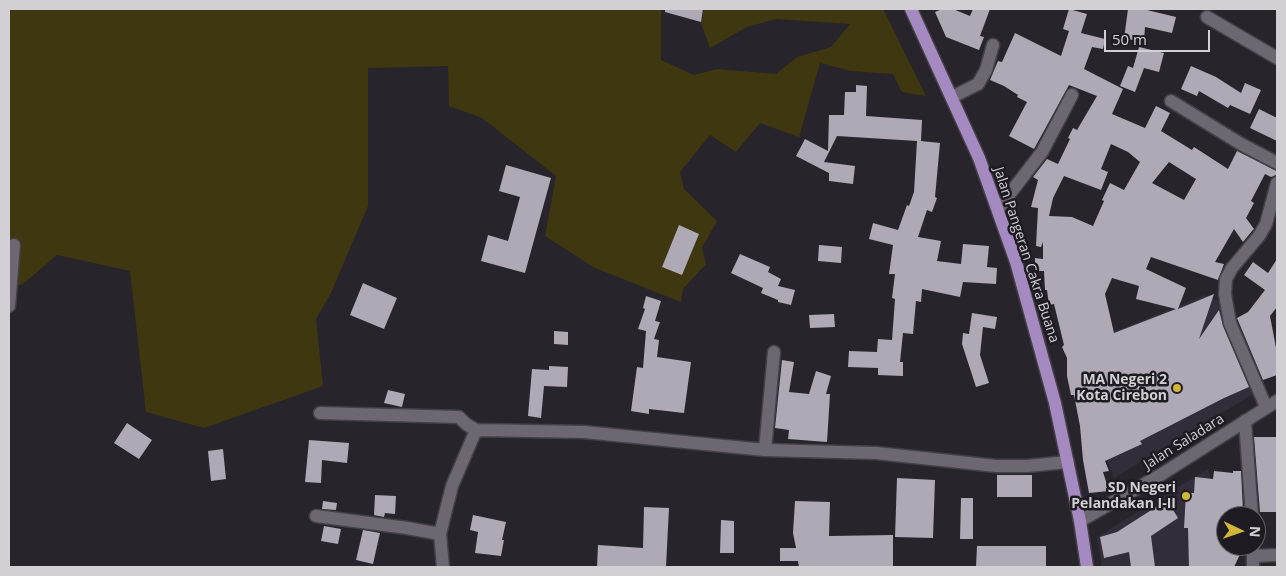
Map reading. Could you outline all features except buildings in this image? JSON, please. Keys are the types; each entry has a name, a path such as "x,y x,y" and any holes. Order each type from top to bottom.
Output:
{"main road":[{"name":"Jalan Pangeran Cakra Buana","path":"911,9 979,158 998,209 1038,339 1068,462 1087,567"}],"street":[{"path":"1208,17 1277,58"},
{"path":"952,97 978,84 986,70 993,46"},
{"path":"998,209 1042,152 1072,95"},
{"path":"1171,102 1277,163"},
{"path":"1272,404 1230,323 1225,294 1226,279 1232,268 1259,236 1266,224 1277,184"},
{"path":"9,306 14,245"},
{"path":"765,450 774,352"},
{"name":"Jalan Saladara","path":"1080,521 1162,474 1272,404"},
{"path":"320,413 459,417 476,430 584,432 765,450 876,453 996,466 1027,466 1068,462"},
{"path":"1245,421 1251,506"},
{"path":"443,567 440,534 452,486 476,430"},
{"path":"316,516 440,534"}],"shaded area":[{"path":"9,9 661,9 661,60 694,75 717,69 776,74 797,57 831,47 850,24 776,19 747,27 710,48 701,23 704,9 883,9 926,96 902,92 893,74 851,71 820,63 799,137 760,123 736,152 710,135 680,172 684,189 717,221 702,248 706,264 683,289 681,302 595,268 545,236 556,176 482,118 449,106 448,66 368,68 368,206 331,293 316,319 323,386 204,428 146,412 130,271 57,255 23,284 9,288"},
{"name":"MA Negeri 2 Kota Cirebon","path":"1205,295 1219,301 1255,393 1114,478 1099,438 1106,335"},
{"name":"SD Negeri Pelandakan I-II","path":"1208,469 1210,475 1207,567 1102,567 1097,537"}],"place":[{"name":"MA Negeri 2 Kota Cirebon","path":"1177,388"},
{"name":"SD Negeri Pelandakan I-II","path":"1186,496"}]}
